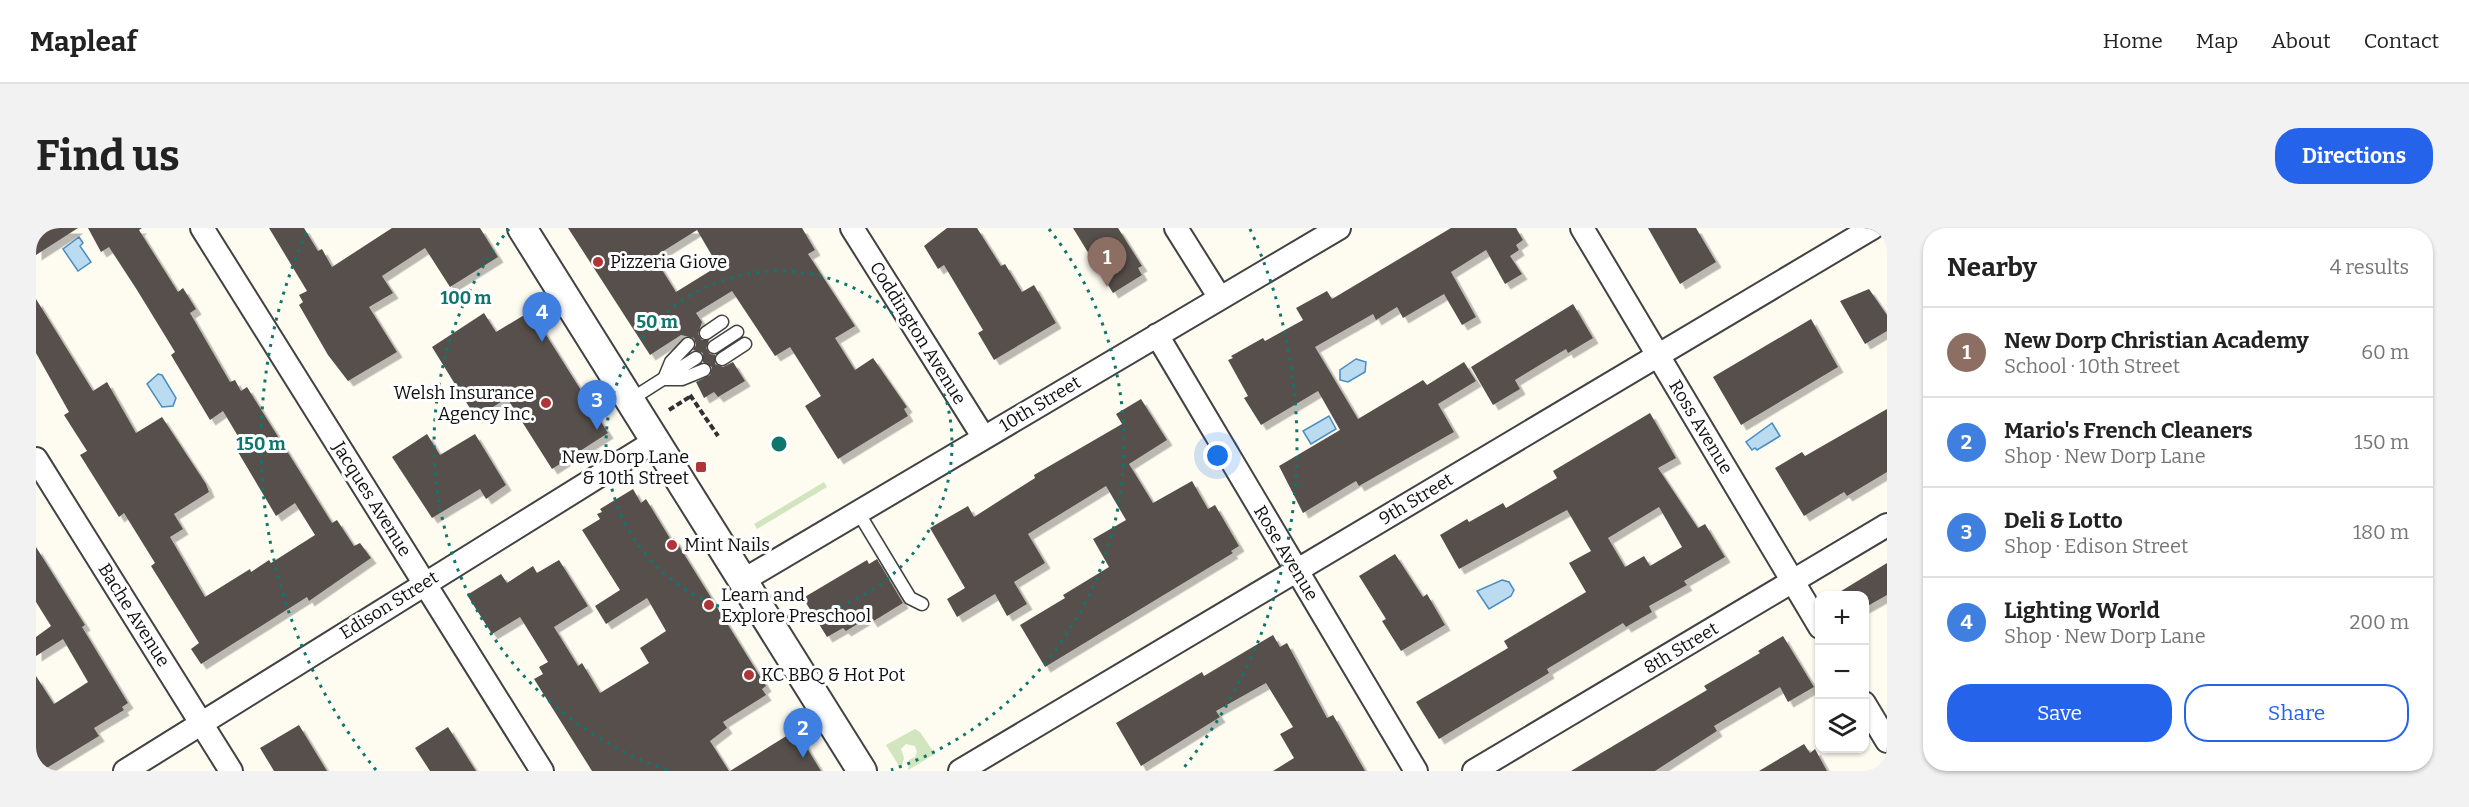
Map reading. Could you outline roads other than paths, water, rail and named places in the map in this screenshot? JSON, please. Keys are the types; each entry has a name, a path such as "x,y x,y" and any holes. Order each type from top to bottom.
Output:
{"street":[{"name":"Jacques Avenue","path":"202,228 542,771"},
{"path":"522,228 862,771"},
{"name":"Coddington Avenue","path":"852,228 984,438"},
{"path":"1176,228 1220,298"},
{"name":"10th Street","path":"742,580 1339,228"},
{"name":"Ross Avenue","path":"1582,228 1815,619"},
{"name":"9th Street","path":"960,771 1872,228"},
{"name":"Rose Avenue","path":"1157,334 1416,771"},
{"name":"Edison Street","path":"125,771 424,582 655,441"},
{"name":"Bache Avenue","path":"36,459 231,771"},
{"name":"8th Street","path":"1474,771 1887,525"},
{"path":"1869,711 1887,741"}],"lane":[{"path":"706,333 722,322"},
{"path":"714,347 737,333"},
{"path":"664,379 671,362 688,344"},
{"path":"722,359 745,344"},
{"path":"630,400 696,358"},
{"path":"664,379 682,379 704,370"},
{"path":"858,512 910,598 922,604"}],"water":[{"path":"79,237 83,243 80,246 91,262 78,271 63,249"},
{"path":"1356,359 1366,362 1365,372 1348,382 1340,380 1340,370"},
{"path":"158,374 162,375 176,398 173,406 162,407 147,384"},
{"path":"1329,416 1336,429 1311,444 1303,431"},
{"path":"1772,423 1780,436 1757,450 1755,448 1752,450 1746,442"},
{"path":"1502,580 1509,582 1514,590 1511,596 1489,609 1477,591"}],"place":[{"name":"Pizzeria Giove","path":"598,262"},
{"name":"New Dorp Christian Academy","path":"1107,287"},
{"name":"Lighting World","path":"542,342"},
{"name":"Welsh Insurance Agency Inc.","path":"546,403"},
{"name":"Deli & Lotto","path":"597,430"},
{"name":"New Dorp Lane & 10th Street","path":"701,467"},
{"name":"Mint Nails","path":"672,545"},
{"name":"Learn and Explore Preschool","path":"709,605"},
{"name":"KC BBQ & Hot Pot","path":"749,675"},
{"name":"Mario's French Cleaners","path":"803,758"}]}
